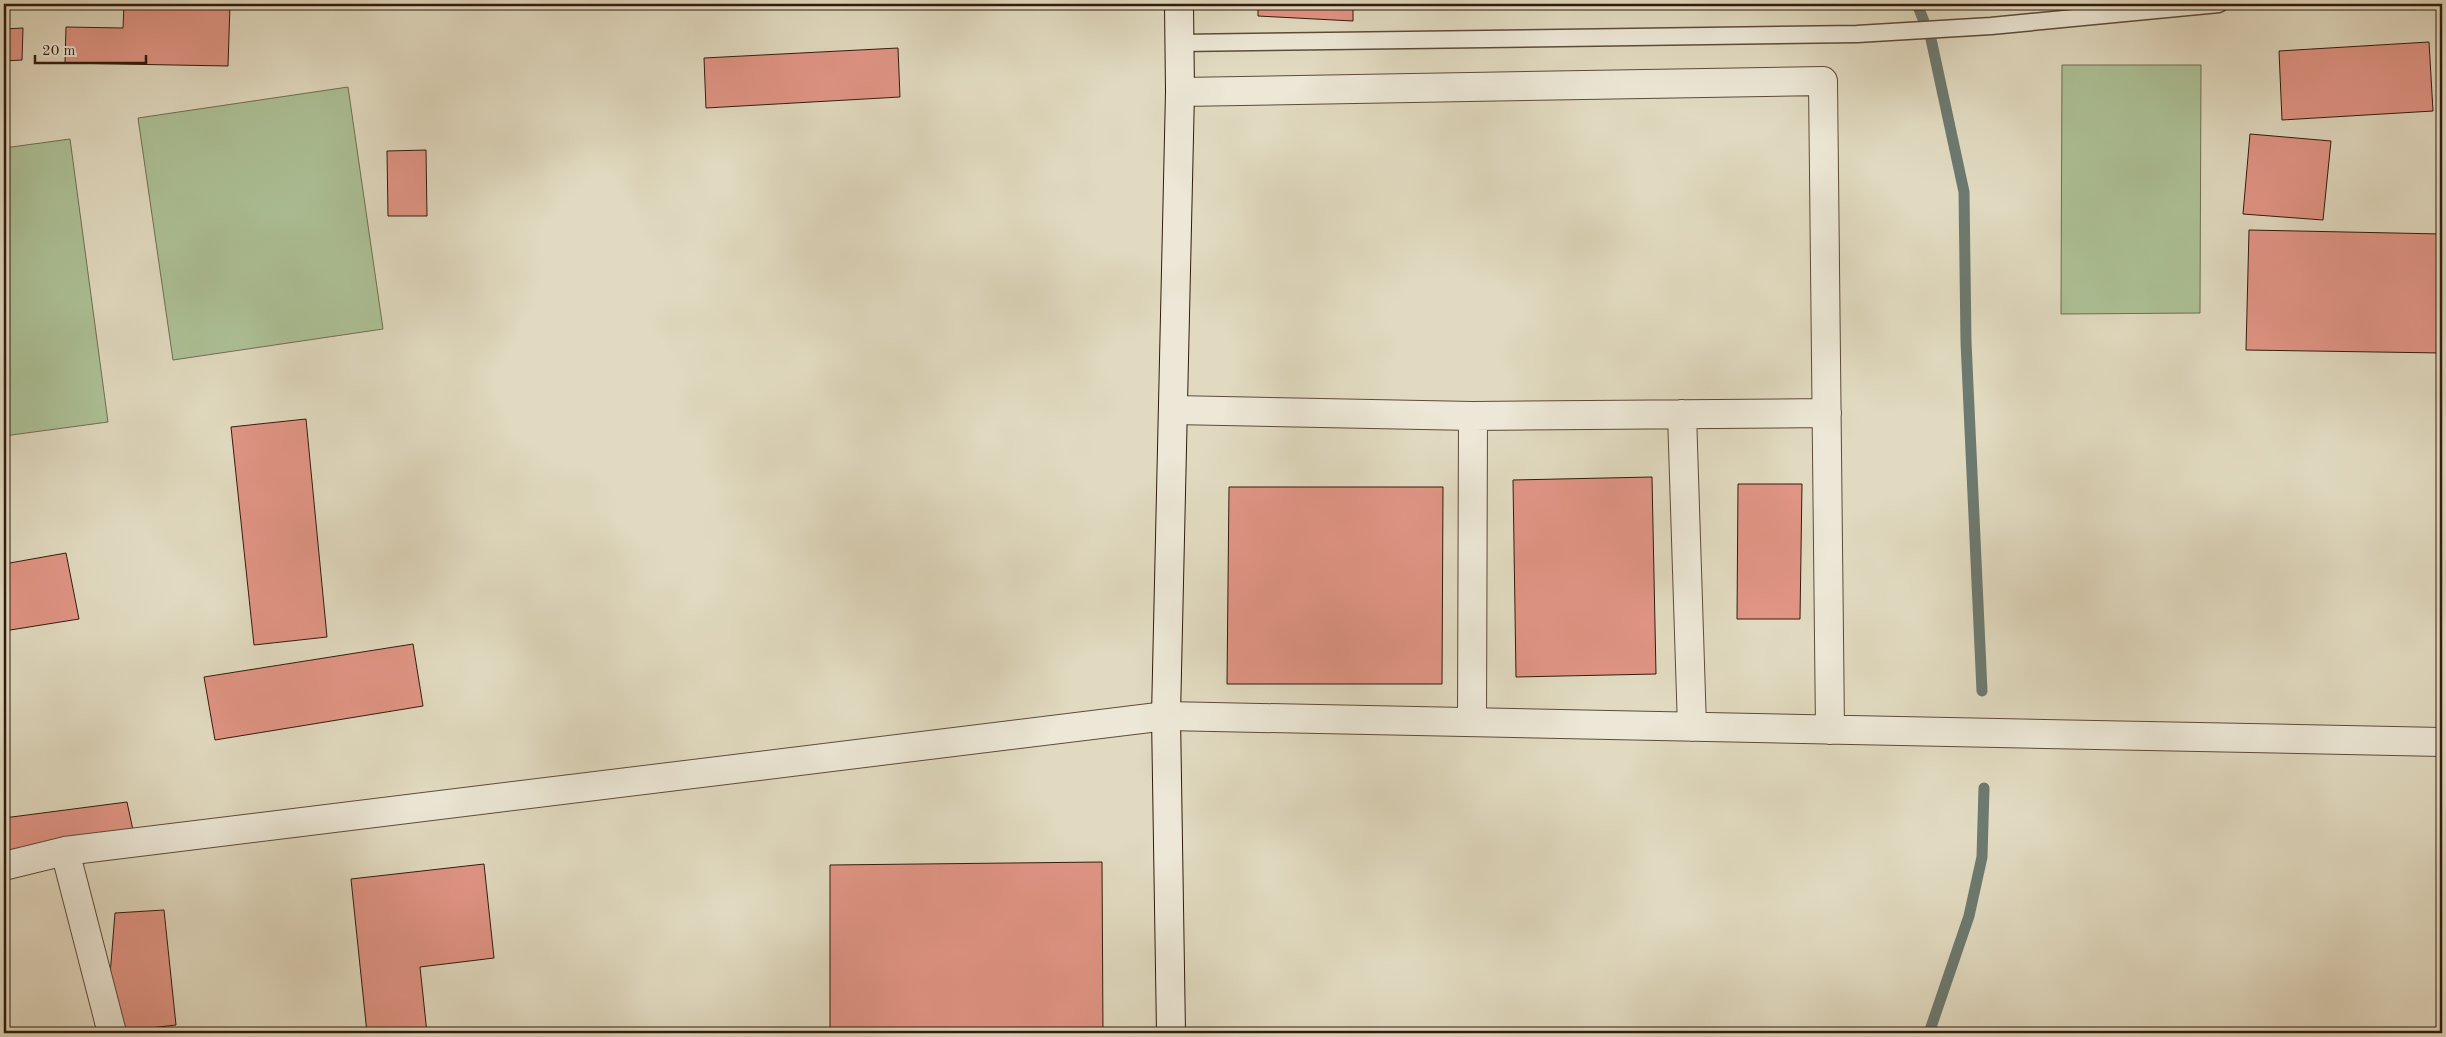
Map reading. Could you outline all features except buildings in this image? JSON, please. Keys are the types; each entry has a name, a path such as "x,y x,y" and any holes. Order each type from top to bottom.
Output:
{"street":[{"path":"1171,1033 1166,716 1180,92 1179,4"},
{"path":"1180,92 1823,81 1830,730"},
{"path":"1174,410 1473,416 1826,413"},
{"path":"1682,414 1692,726"},
{"path":"1472,722 1473,416"},
{"path":"4,866 65,851 1166,716 2442,742"},
{"path":"65,851 112,1033"}],"lane":[{"path":"1179,43 1857,34 1991,26 2219,4"}],"green space":[{"path":"2062,65 2201,65 2200,313 2061,314"},
{"path":"348,87 383,329 173,360 138,118"},
{"path":"70,139 108,422 4,436 4,148"}],"waterway":[{"path":"1917,4 1931,39 1964,192 1966,342 1982,691"},
{"path":"1929,1033 1969,916 1982,857 1984,788"}]}
